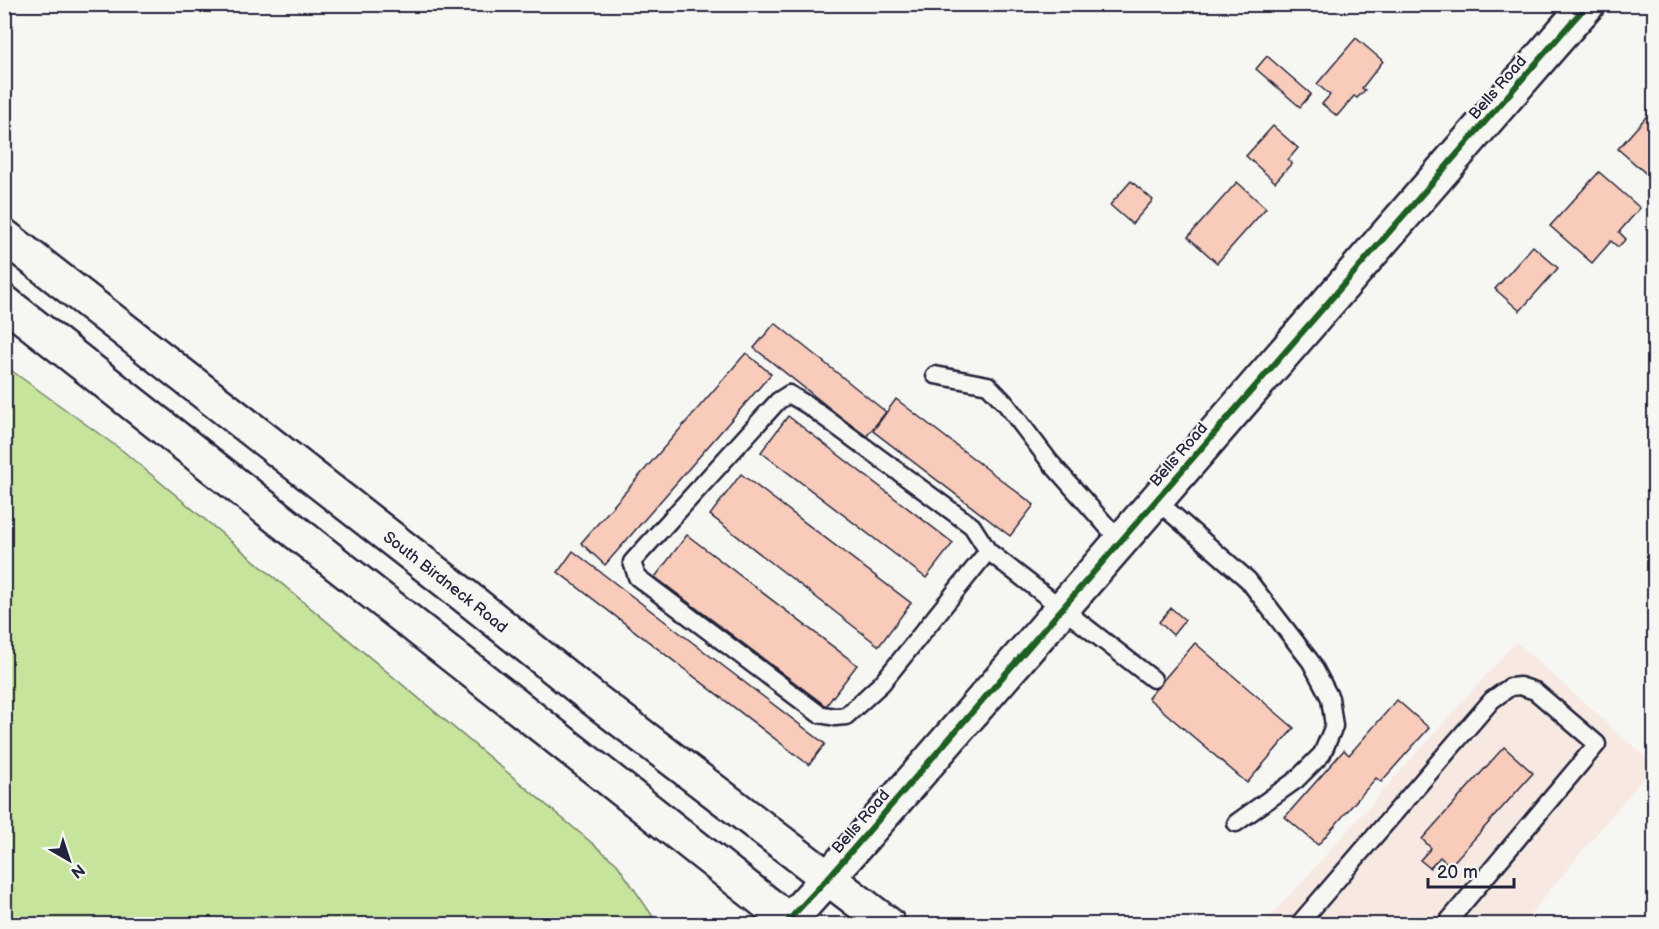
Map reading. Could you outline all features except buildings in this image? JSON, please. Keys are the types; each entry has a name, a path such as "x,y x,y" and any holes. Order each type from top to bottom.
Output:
{"main road":[{"name":"Bells Road","path":"791,923 1588,4"},
{"name":"South Birdneck Road","path":"4,236 591,697 888,924"},
{"path":"4,302 651,810 791,923"}],"lane":[{"path":"934,375 988,385 1006,404 1050,462 1120,541"},
{"path":"988,551 882,683 846,716 835,717 819,714 637,577 632,562 778,401 789,394 809,406 972,526 988,551 1153,679"},
{"path":"1156,500 1248,580 1311,662 1330,698 1334,726 1322,753 1296,780 1236,823"},
{"path":"1299,924 1492,700 1510,687 1520,686 1535,691 1597,744 1446,924"}],"shaded area":[{"path":"1516,642 1654,765 1522,924 1264,924"}],"green space":[{"path":"5,366 123,451 617,864 658,924 5,924"}],"cycle path":[{"path":"785,924 828,878 1588,4"}]}
